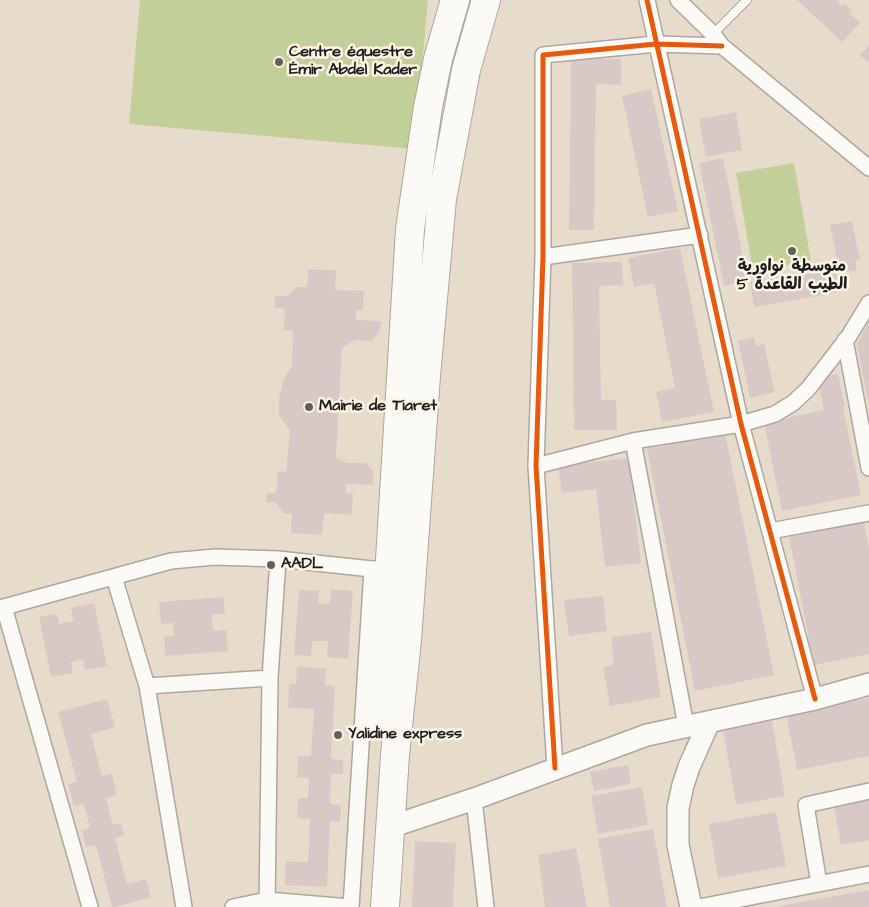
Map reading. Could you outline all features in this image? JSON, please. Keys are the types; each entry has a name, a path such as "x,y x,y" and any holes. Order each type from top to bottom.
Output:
{"highway":[{"path":"367,907 381,569 410,229 428,107 438,59 455,0"},
{"path":"385,907 395,755 407,640 426,376 442,199 466,70 486,0"}],"street":[{"path":"647,0 741,424 815,699"},
{"path":"678,0 718,40 869,168"},
{"path":"556,768 536,466 543,257 543,55 718,40"},
{"path":"543,257 700,235"},
{"path":"536,466 634,441 741,424 774,414 793,403 808,389 845,340 869,303"},
{"path":"845,340 869,468"},
{"path":"634,441 686,726"},
{"path":"770,531 869,513"},
{"path":"90,907 2,604 171,561 214,557 278,559 381,569 350,907 267,904 233,907"},
{"path":"267,904 270,678 278,559"},
{"path":"114,577 147,686 184,907"},
{"path":"147,686 270,678"},
{"path":"390,827 474,799 621,743 647,735 815,699 869,684"},
{"path":"691,907 678,844 678,808 689,767 709,722"},
{"path":"819,884 806,805 869,791"},
{"path":"474,799 486,907"},
{"path":"699,907 869,874"}],"lane":[{"path":"718,40 747,0"}],"green space":[{"name":"Centre équestre Émir Abdel Kader","path":"140,0 428,0 414,149 129,124"},
{"path":"794,163 811,261 753,271 736,173"}],"building":[{"path":"797,0 836,0 842,6 844,3 852,10 849,12 860,23 842,42"},
{"path":"869,45 869,63 860,55"},
{"path":"571,58 621,59 621,85 596,84 594,230 569,230"},
{"path":"651,89 678,211 648,217 622,96"},
{"path":"736,112 742,150 706,157 699,119"},
{"path":"723,158 748,281 724,286 699,163"},
{"path":"852,221 860,260 855,261 857,270 840,273 830,225"},
{"path":"680,248 714,412 662,422 656,392 675,388 654,283 634,287 628,258"},
{"path":"622,262 623,285 599,286 601,400 616,400 617,430 574,430 572,263"},
{"path":"836,267 840,292 754,307 750,282"},
{"name":"Mairie de Tiaret","path":"308,269 336,270 335,290 364,291 363,311 356,310 356,320 381,321 380,332 371,341 355,340 342,348 336,457 346,463 366,463 374,472 373,485 346,484 346,493 353,493 352,515 324,513 322,535 291,533 292,514 283,513 276,503 266,502 267,493 276,493 278,471 286,472 290,431 279,415 279,399 284,378 292,366 293,331 284,330 285,309 275,308 275,296 287,296 297,287 307,287"},
{"path":"869,321 869,401 868,402 857,344"},
{"path":"754,337 756,346 764,344 775,392 750,398 738,341"},
{"path":"838,374 861,495 782,511 764,423 824,410 817,378"},
{"path":"725,433 774,675 695,691 647,449"},
{"path":"629,458 641,563 605,567 596,489 562,493 558,466"},
{"path":"864,522 869,549 869,654 814,665 789,537"},
{"path":"331,589 353,591 348,659 327,657 328,641 312,641 311,656 294,655 299,590 319,591 318,603 330,604"},
{"path":"603,596 607,631 569,636 564,600"},
{"path":"223,597 225,614 212,615 213,631 226,630 228,651 165,656 164,637 174,636 173,623 161,624 159,602"},
{"path":"94,603 107,666 85,670 83,659 71,662 73,673 51,677 39,617 57,614 59,624 74,621 71,608"},
{"path":"651,632 661,697 610,706 603,667 614,664 611,637"},
{"path":"297,667 326,668 325,685 335,686 331,759 343,760 343,774 331,774 330,804 341,805 340,822 330,821 327,887 285,885 286,861 308,862 310,819 297,818 298,798 308,798 309,778 297,777 298,756 311,756 314,709 288,708 289,683 296,684"},
{"path":"869,698 869,756 797,770 786,713"},
{"path":"107,699 115,727 91,734 102,776 112,774 117,795 106,798 113,825 121,823 124,835 115,838 127,884 146,879 151,897 115,907 112,907 96,845 86,847 82,830 90,828 84,804 74,806 68,784 77,782 58,712"},
{"path":"772,721 785,796 736,805 723,730"},
{"path":"628,765 631,784 594,791 590,772"},
{"path":"642,787 648,825 598,834 591,796"},
{"path":"869,799 869,840 841,845 834,806"},
{"path":"776,812 786,866 718,878 709,824"},
{"path":"653,829 667,907 610,907 598,839"},
{"path":"415,841 456,843 453,907 412,907"},
{"path":"576,848 587,907 545,907 538,855"},
{"path":"869,890 869,907 780,907 780,906"}],"cycle path":[{"path":"647,0 741,424 815,699"},
{"path":"555,768 536,466 543,257 543,55 656,44 722,46"}],"place":[{"name":"Centre équestre Émir Abdel Kader","path":"279,62"},
{"name":"متوسطة نواورية الطيب القاعدة 5","path":"792,251"},
{"name":"Mairie de Tiaret","path":"309,407"},
{"name":"AADL","path":"271,565"},
{"name":"Yalidine express","path":"338,735"}]}
